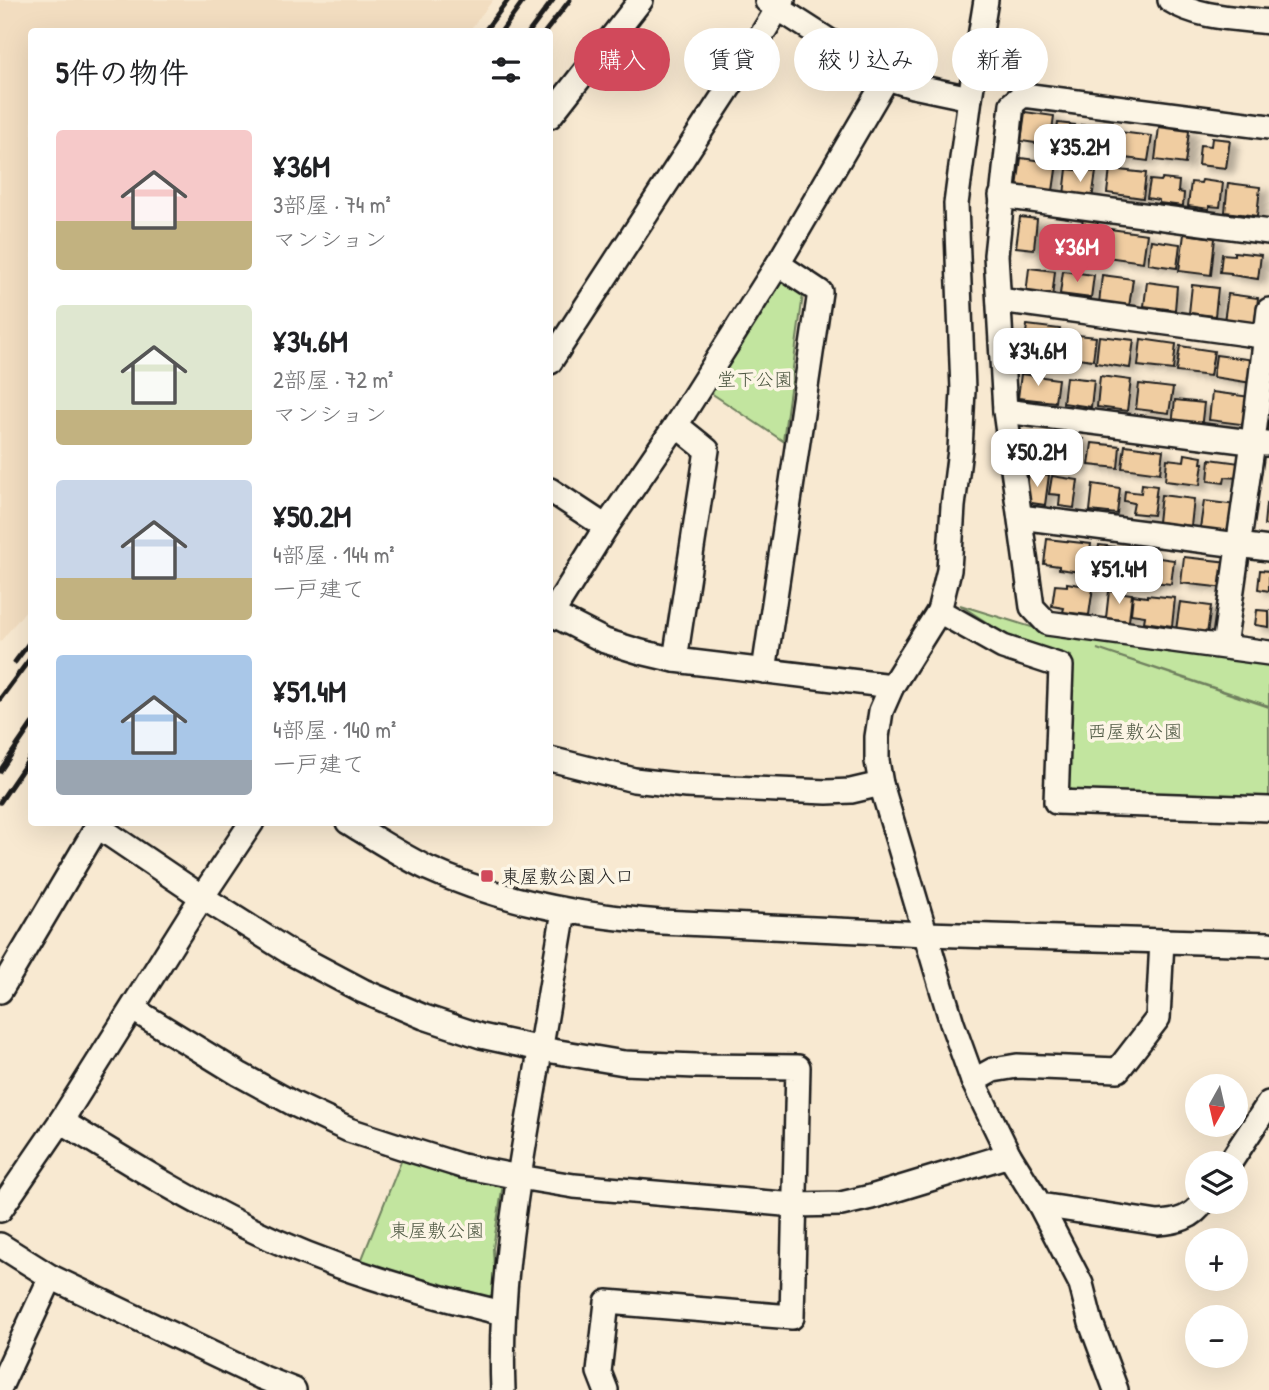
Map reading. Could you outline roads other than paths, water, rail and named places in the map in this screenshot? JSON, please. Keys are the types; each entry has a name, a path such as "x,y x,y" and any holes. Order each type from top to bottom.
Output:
{"street":[{"path":"553,112 641,0"},
{"path":"986,0 956,204 963,390 949,570 939,611 892,686 881,710 877,761 881,784 952,1023 972,1081 1009,1155 1040,1205 1081,1284 1091,1323 1116,1390"},
{"path":"1170,0 1177,4 1204,6 1269,22"},
{"path":"553,357 739,72 776,3 813,28"},
{"path":"553,613 778,264 879,91"},
{"path":"937,91 970,98"},
{"path":"1269,127 1023,94 1012,104 996,255 1005,411 1032,607 1047,623 1269,653"},
{"path":"1001,196 1269,232"},
{"path":"764,671 820,292 778,264"},
{"path":"999,300 1267,337"},
{"path":"1224,646 1239,545 1261,444 1269,310"},
{"path":"1005,411 1261,444"},
{"path":"675,660 707,450 676,425"},
{"path":"553,493 606,527"},
{"path":"1020,517 1269,549"},
{"path":"939,611 1003,647 1061,666 1056,802 1269,809"},
{"path":"553,617 606,640 675,660 892,686"},
{"path":"553,760 634,780 686,786 827,792 851,791 881,784"},
{"path":"0,991 97,826"},
{"path":"101,826 202,897 291,953 375,996 424,1017 481,1036 624,1063 798,1068 792,1317 607,1302 599,1372 606,1390"},
{"path":"0,1210 61,1121 249,826"},
{"path":"355,826 393,849 474,887 564,911 618,919 926,933 1269,944"},
{"path":"503,1390 503,1313 508,1256 564,911"},
{"path":"972,1081 993,1070 1017,1066 1118,1070 1158,1018 1162,941"},
{"path":"133,1009 239,1074 294,1104 349,1129 462,1166 519,1177 574,1186 795,1205 841,1203 871,1197 1009,1155"},
{"path":"1238,1151 1269,1103"},
{"path":"61,1121 192,1200 294,1249 395,1286 503,1313"},
{"path":"1040,1205 1158,1223 1174,1223 1192,1214"},
{"path":"0,1245 51,1277 261,1377 294,1390"},
{"path":"0,1387 51,1277"}],"railway":[{"path":"487,28 508,0"},
{"path":"504,28 524,0"},
{"path":"532,28 553,0"},
{"path":"548,28 570,0"},
{"path":"15,662 28,644"},
{"path":"0,699 28,661"},
{"path":"0,771 28,730"},
{"path":"0,802 28,761"}],"place":[{"name":"東屋敷公園入口","path":"487,876"}],"park label":[{"name":"堂下公園","path":"755,379"},
{"name":"西屋敷公園","path":"1135,731"},
{"name":"東屋敷公園","path":"437,1230"}]}
